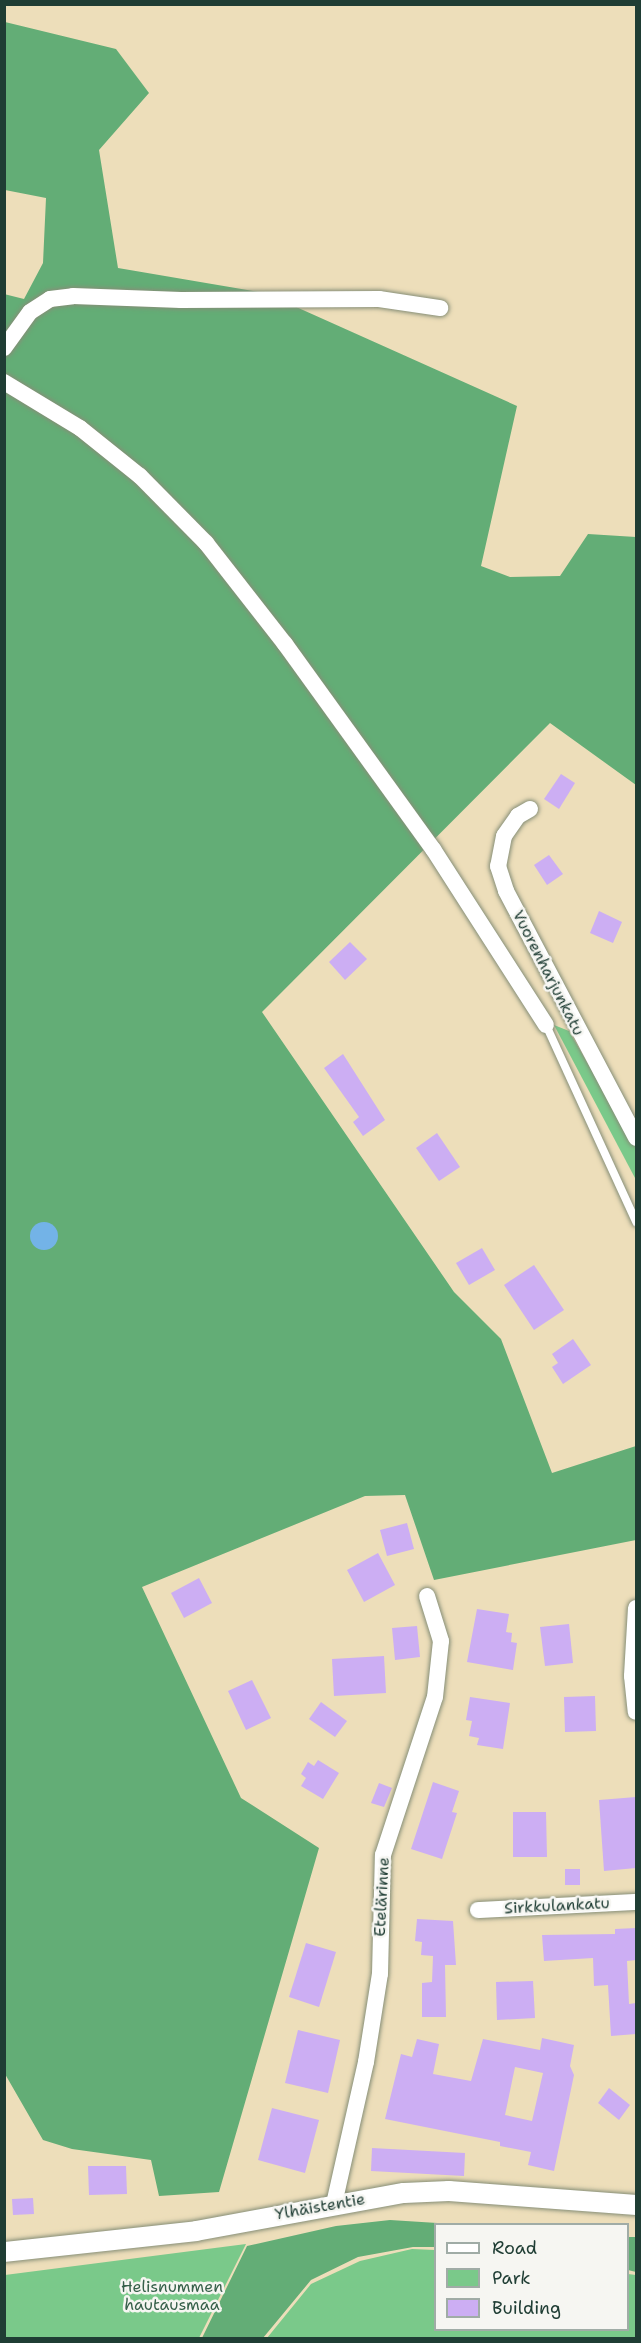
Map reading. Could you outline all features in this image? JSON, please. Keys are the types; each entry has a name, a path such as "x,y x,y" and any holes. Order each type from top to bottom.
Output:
{"street":[{"path":"4,348 30,312 50,299 73,296 181,300 379,298 440,308"},
{"path":"4,382 80,428 140,476 206,543 285,644 433,849 546,1025"},
{"name":"Vuorenharjunkatu","path":"530,809 518,816 504,836 498,866 506,891 636,1138"},
{"name":"Etelärinne","path":"334,2204 366,2062 380,1974 383,1855 435,1697 441,1641 427,1596"},
{"path":"636,1608 632,1676 636,1712"},
{"name":"Sirkkulankatu","path":"478,1910 636,1902"},
{"name":"Ylhäistentie","path":"4,2252 196,2231 404,2193 449,2191 636,2205"}],"lane":[{"path":"546,1025 636,1222"}],"green space":[{"path":"5,22 116,49 149,93 99,150 118,268 265,293 517,406 481,566 510,577 560,576 588,534 636,537 636,785 550,723 262,1012 454,1292 501,1339 552,1473 636,1446 636,1540 434,1580 405,1495 365,1496 142,1587 241,1798 319,1848 219,2192 159,2196 151,2160 72,2149 43,2140 5,2074 4,294 24,299 43,263 46,198 5,190"},
{"path":"554,1025 569,1031 636,1147 635,1178"},
{"path":"390,2220 437,2223 434,2223 434,2247 413,2247 358,2257 311,2280 263,2338 202,2338 247,2246 336,2226"},
{"path":"629,2237 636,2237 636,2272 629,2270"},
{"name":"Helisnummen hautausmaa","path":"246,2244 199,2338 5,2338 5,2275"},
{"path":"412,2249 434,2250 434,2331 629,2331 629,2274 636,2275 636,2338 267,2338 311,2284 360,2261"}],"water":[{"path":"44,1222 54,1226 58,1236 54,1246 44,1250 34,1246 30,1236 34,1226"}],"building":[{"path":"561,774 575,783 559,809 544,799"},
{"path":"549,855 563,874 547,885 534,865"},
{"path":"599,911 622,922 613,943 590,933"},
{"path":"350,942 367,959 345,980 329,962"},
{"path":"343,1054 385,1120 363,1136 353,1122 359,1117 324,1068"},
{"path":"437,1133 460,1167 439,1181 416,1148"},
{"path":"482,1248 495,1270 469,1285 456,1263"},
{"path":"534,1265 564,1310 534,1330 504,1285"},
{"path":"573,1339 591,1365 563,1384 552,1367 558,1363 552,1354"},
{"path":"407,1523 414,1549 387,1556 380,1530"},
{"path":"378,1553 395,1585 364,1602 347,1570"},
{"path":"199,1578 212,1603 184,1618 171,1593"},
{"path":"477,1609 509,1614 506,1632 512,1633 511,1642 517,1643 513,1670 467,1662"},
{"path":"569,1624 573,1663 545,1666 540,1627"},
{"path":"417,1626 420,1657 395,1660 392,1628"},
{"path":"384,1656 386,1693 334,1696 332,1659"},
{"path":"252,1680 271,1718 246,1730 228,1691"},
{"path":"595,1696 596,1731 565,1732 564,1697"},
{"path":"470,1697 510,1703 503,1749 477,1745 479,1738 469,1736 472,1721 466,1720"},
{"path":"321,1702 347,1721 335,1737 309,1719"},
{"path":"318,1760 339,1773 323,1799 301,1786 306,1778 301,1774 308,1762 314,1766"},
{"path":"433,1782 459,1791 452,1812 457,1813 442,1859 411,1849"},
{"path":"379,1783 392,1788 384,1807 371,1803"},
{"path":"636,1797 636,1868 604,1871 599,1800"},
{"path":"513,1812 546,1812 547,1857 513,1857"},
{"path":"565,1869 580,1869 580,1885 565,1885"},
{"path":"417,1919 453,1921 456,1965 445,1965 446,2017 422,2017 422,1983 432,1982 433,1956 421,1955 422,1942 415,1941"},
{"path":"636,1928 636,1960 627,1961 629,2004 636,2003 636,2034 611,2036 608,1985 594,1986 593,1958 544,1961 542,1935 615,1934 615,1929"},
{"path":"306,1943 336,1952 319,2007 289,1997"},
{"path":"533,1981 535,2018 497,2020 496,1982"},
{"path":"298,2030 340,2040 328,2093 285,2083"},
{"path":"542,2038 574,2045 570,2066 574,2075 554,2171 528,2165 531,2152 500,2146 500,2142 385,2119 401,2054 412,2057 417,2039 439,2044 433,2074 471,2081 483,2039 540,2050","holes":["515,2067 543,2073 532,2121 505,2115"]},
{"path":"609,2088 630,2105 619,2120 598,2103"},
{"path":"272,2108 319,2120 305,2173 258,2160"},
{"path":"372,2148 465,2153 464,2176 371,2171"},
{"path":"88,2166 126,2166 127,2194 89,2195"},
{"path":"33,2198 34,2214 13,2215 12,2199"}]}
